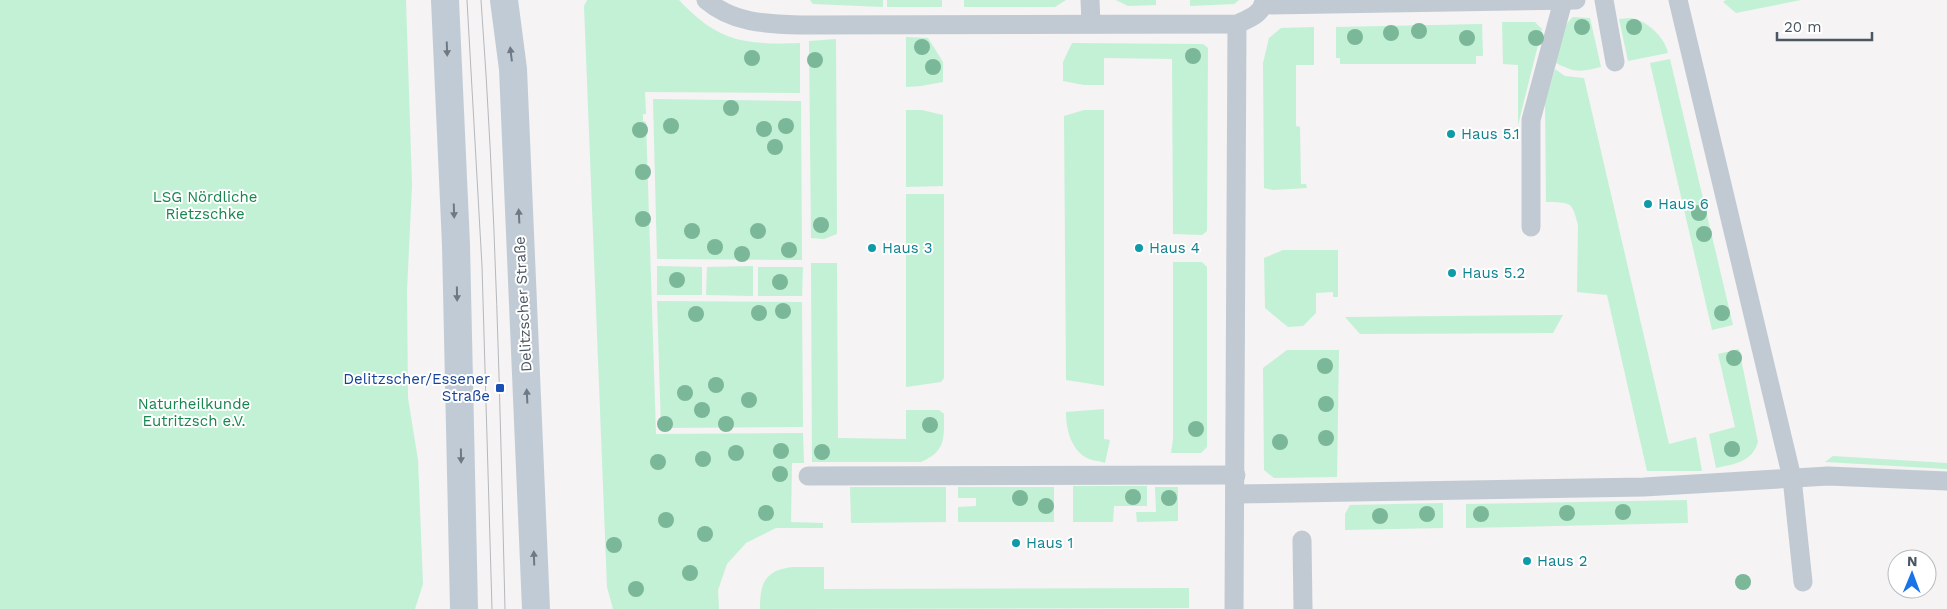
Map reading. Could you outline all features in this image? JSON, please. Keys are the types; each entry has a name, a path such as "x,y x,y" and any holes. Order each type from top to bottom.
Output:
{"main road":[{"path":"445,0 456,245 464,609"},
{"name":"Delitzscher Straße","path":"504,0 513,69 536,609"}],"lane":[{"path":"706,0 736,18 768,24 1237,24 1253,18 1264,2 1576,0"},
{"path":"1090,0 1091,23"},
{"path":"1604,0 1614,62"},
{"path":"1678,0 1792,478 1803,582"},
{"path":"1531,227 1531,120 1563,1"},
{"path":"1234,609 1237,24"},
{"path":"808,476 1236,475"},
{"path":"1236,494 1644,487 1828,476 1947,481"},
{"path":"1302,540 1303,609"}],"green space":[{"name":"Naturheilkunde Eutritzsch e.V.","path":"0,0 406,0 412,185 407,291 408,398 418,460 423,584 415,609 0,609"},
{"path":"587,0 679,0 707,25 720,33 734,38 763,43 800,43 800,93 645,92 646,114 643,114 643,121 646,122 656,434 803,433 804,463 792,463 791,522 823,523 823,528 776,528 746,543 727,564 718,590 719,609 613,609 607,587 584,6"},
{"path":"810,0 883,0 883,7 813,4"},
{"path":"887,0 942,0 942,7 887,7"},
{"path":"964,0 1066,0 1055,7 964,7"},
{"path":"1116,0 1156,0 1156,5 1128,6"},
{"path":"1190,0 1239,0 1234,4 1190,6"},
{"path":"1726,0 1801,0 1736,13 1723,2"},
{"path":"1573,17 1590,18 1601,67 1578,71 1568,69 1556,63 1563,32"},
{"path":"1631,18 1643,22 1654,30 1663,41 1668,53 1628,61 1619,19"},
{"path":"1502,22 1535,22 1542,29 1518,125 1518,65 1503,64"},
{"path":"1482,24 1483,56 1476,56 1476,64 1340,64 1340,58 1336,58 1336,27"},
{"path":"1314,27 1314,65 1296,65 1296,126 1300,127 1301,184 1306,184 1307,188 1273,190 1264,188 1263,63 1269,38 1281,28"},
{"path":"906,37 928,38 943,62 943,82 906,87"},
{"path":"836,39 837,234 824,239 811,238 809,41"},
{"path":"1072,43 1203,44 1208,48 1207,231 1202,235 1173,234 1172,59 1104,58 1104,85 1084,85 1063,81 1063,62"},
{"path":"1670,59 1733,325 1712,330 1650,63"},
{"path":"1555,69 1565,76 1584,78 1669,444 1696,437 1702,471 1647,471 1607,295 1577,292 1578,225 1574,211 1569,204 1546,202 1545,102"},
{"path":"653,99 801,101 802,260 657,259"},
{"path":"906,110 922,110 943,115 943,186 906,187"},
{"path":"1084,110 1104,110 1104,386 1066,380 1064,116"},
{"path":"906,194 944,194 944,378 941,382 906,387"},
{"path":"1283,250 1338,250 1338,297 1333,297 1333,292 1316,293 1316,313 1303,326 1288,327 1265,308 1264,258"},
{"path":"1173,262 1202,262 1207,267 1207,447 1201,453 1171,453 1173,439"},
{"path":"811,263 837,263 838,438 906,439 906,410 939,410 944,414 942,443 939,449 929,458 921,462 812,462"},
{"path":"657,266 702,267 702,295 657,295"},
{"path":"753,266 753,296 706,295 707,267"},
{"path":"758,267 803,267 802,296 758,296"},
{"path":"657,301 802,302 803,427 661,428"},
{"path":"1563,315 1553,333 1360,334 1345,317"},
{"path":"1739,349 1758,442 1752,454 1747,458 1716,468 1709,434 1735,427 1718,354"},
{"path":"1287,350 1339,350 1337,477 1274,478 1264,470 1263,368"},
{"path":"1104,409 1104,439 1110,440 1105,463 1089,459 1078,451 1071,439 1066,412"},
{"path":"1833,456 1947,463 1947,469 1825,462"},
{"path":"1073,486 1147,486 1147,506 1114,506 1113,522 1073,522"},
{"path":"850,487 946,487 946,522 851,523"},
{"path":"958,487 1054,487 1054,522 958,522 958,507 976,506 976,498 958,498"},
{"path":"1155,487 1178,487 1178,521 1137,522 1136,512 1156,512"},
{"path":"1687,500 1688,523 1466,528 1466,504"},
{"path":"1443,503 1443,528 1345,530 1345,514 1350,505"},
{"path":"793,567 824,567 824,589 1189,588 1189,608 760,609 761,592 766,579 776,571"}],"tram line":[{"path":"467,0 482,266 492,609"},
{"path":"481,0 494,228 505,609"}],"place":[{"name":"Haus 5.1","path":"1451,134"},
{"name":"Haus 6","path":"1648,204"},
{"name":"Haus 3","path":"872,248"},
{"name":"Haus 4","path":"1139,248"},
{"name":"Haus 5.2","path":"1452,273"},
{"name":"Delitzscher/Essener Straße","path":"500,388"},
{"name":"Haus 1","path":"1016,543"},
{"name":"Haus 2","path":"1527,561"}],"park label":[{"name":"LSG Nördliche Rietzschke","path":"205,206"}]}
